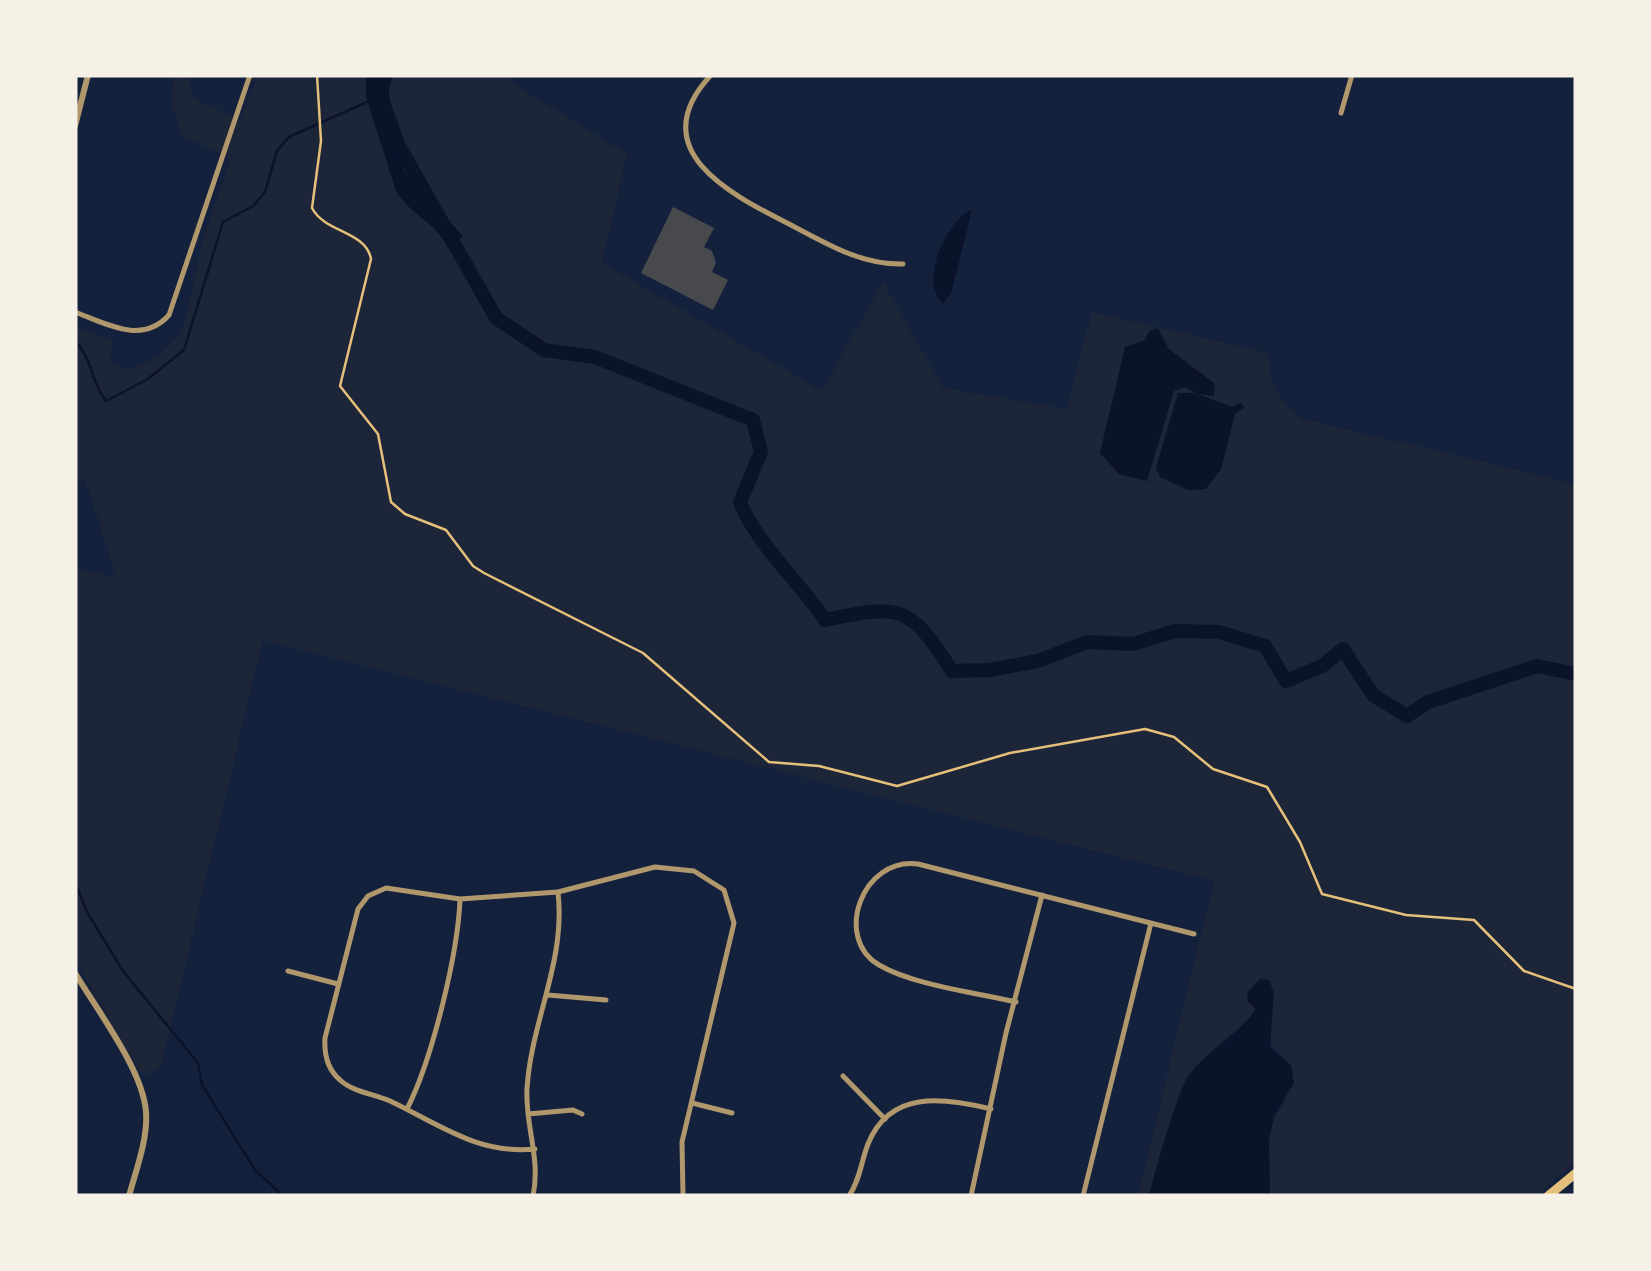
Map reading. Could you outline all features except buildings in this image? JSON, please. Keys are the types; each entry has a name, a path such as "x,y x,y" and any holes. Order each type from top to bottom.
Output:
{"highway":[{"path":"1548,1196 1576,1173"}],"street":[{"path":"75,126 88,75"},
{"path":"75,312 134,332 154,328 169,314 250,75"},
{"path":"711,75 693,100 688,124 696,157 709,178 742,200 866,262 903,264"},
{"path":"1342,113 1352,75"},
{"path":"1016,1002 880,966 859,939 863,897 884,868 906,862 1194,934"},
{"path":"536,1149 472,1143 344,1084 330,1068 325,1038 358,909 368,896 386,888 460,899 558,892 646,868 694,871 724,890 734,923 681,1154 683,1196"},
{"path":"533,1196 536,1149 528,1114 528,1082 558,948 558,892"},
{"path":"973,1196 1042,895"},
{"path":"406,1110 430,1044 460,899"},
{"path":"1084,1196 1151,923"},
{"path":"288,971 338,984"},
{"path":"75,974 132,1070 145,1103 144,1134 129,1196"},
{"path":"548,995 606,1000"},
{"path":"843,1076 884,1119"},
{"path":"849,1196 869,1142 884,1119 910,1103 932,1098 991,1109"},
{"path":"692,1103 732,1113"},
{"path":"528,1114 573,1110 582,1114"}],"path":[{"path":"317,75 321,128 312,208 324,224 363,242 371,260 340,386 378,434 391,502 405,514 446,530 472,566 548,609 643,653 666,676 706,702 754,752 780,765 820,766 897,786 1038,747 1133,731 1160,731 1213,769 1267,787 1300,842 1322,894 1406,915 1474,920 1524,971 1576,989"}],"shaded area":[{"path":"173,75 188,76 195,99 241,121 255,82 246,75 514,75 512,83 627,154 602,263 822,391 883,282 943,388 1067,409 1092,312 1269,353 1277,391 1303,419 1576,484 1576,1162 1535,1196 1270,1196 1270,1135 1284,1104 1283,1056 1269,1035 1274,992 1245,1026 1226,1037 1187,1077 1149,1196 1138,1196 1214,881 263,640 161,1066 151,1074 139,1071 75,959 75,567 113,578 116,575 85,480 75,482 75,328 112,340 111,361 127,369 158,357 182,332 205,233 231,159 182,135 172,107"},
{"path":"366,75 379,75 382,84 388,83 394,135 404,172 463,236 448,248 396,191 366,97"},
{"path":"972,210 951,293 943,304 933,280 939,250 955,224"},
{"path":"1158,328 1169,349 1215,384 1214,396 1198,394 1233,407 1241,402 1244,408 1235,414 1221,469 1206,489 1188,490 1160,477 1156,468 1178,393 1195,393 1185,387 1174,391 1147,481 1119,474 1100,453 1125,347 1145,340 1149,331"},
{"path":"1260,979 1269,980 1274,992 1270,1047 1291,1065 1294,1083 1274,1116 1269,1141 1270,1196 1149,1196 1184,1083 1256,1009 1248,1002 1247,993"}],"waterway":[{"path":"386,75 380,94 398,144 496,318 544,350 595,357 753,420 761,452 740,502 768,548 825,620 871,612 901,614 925,633 952,671 990,670 1038,661 1087,642 1133,644 1175,631 1219,632 1265,646 1286,681 1322,666 1343,649 1373,695 1407,716 1428,702 1537,666 1576,674"},
{"path":"75,341 106,401 148,379 184,350 223,222 253,206 265,192 277,151 289,137 367,102"},
{"path":"75,882 87,912 123,971 198,1063 202,1085 255,1170 283,1196"}]}
